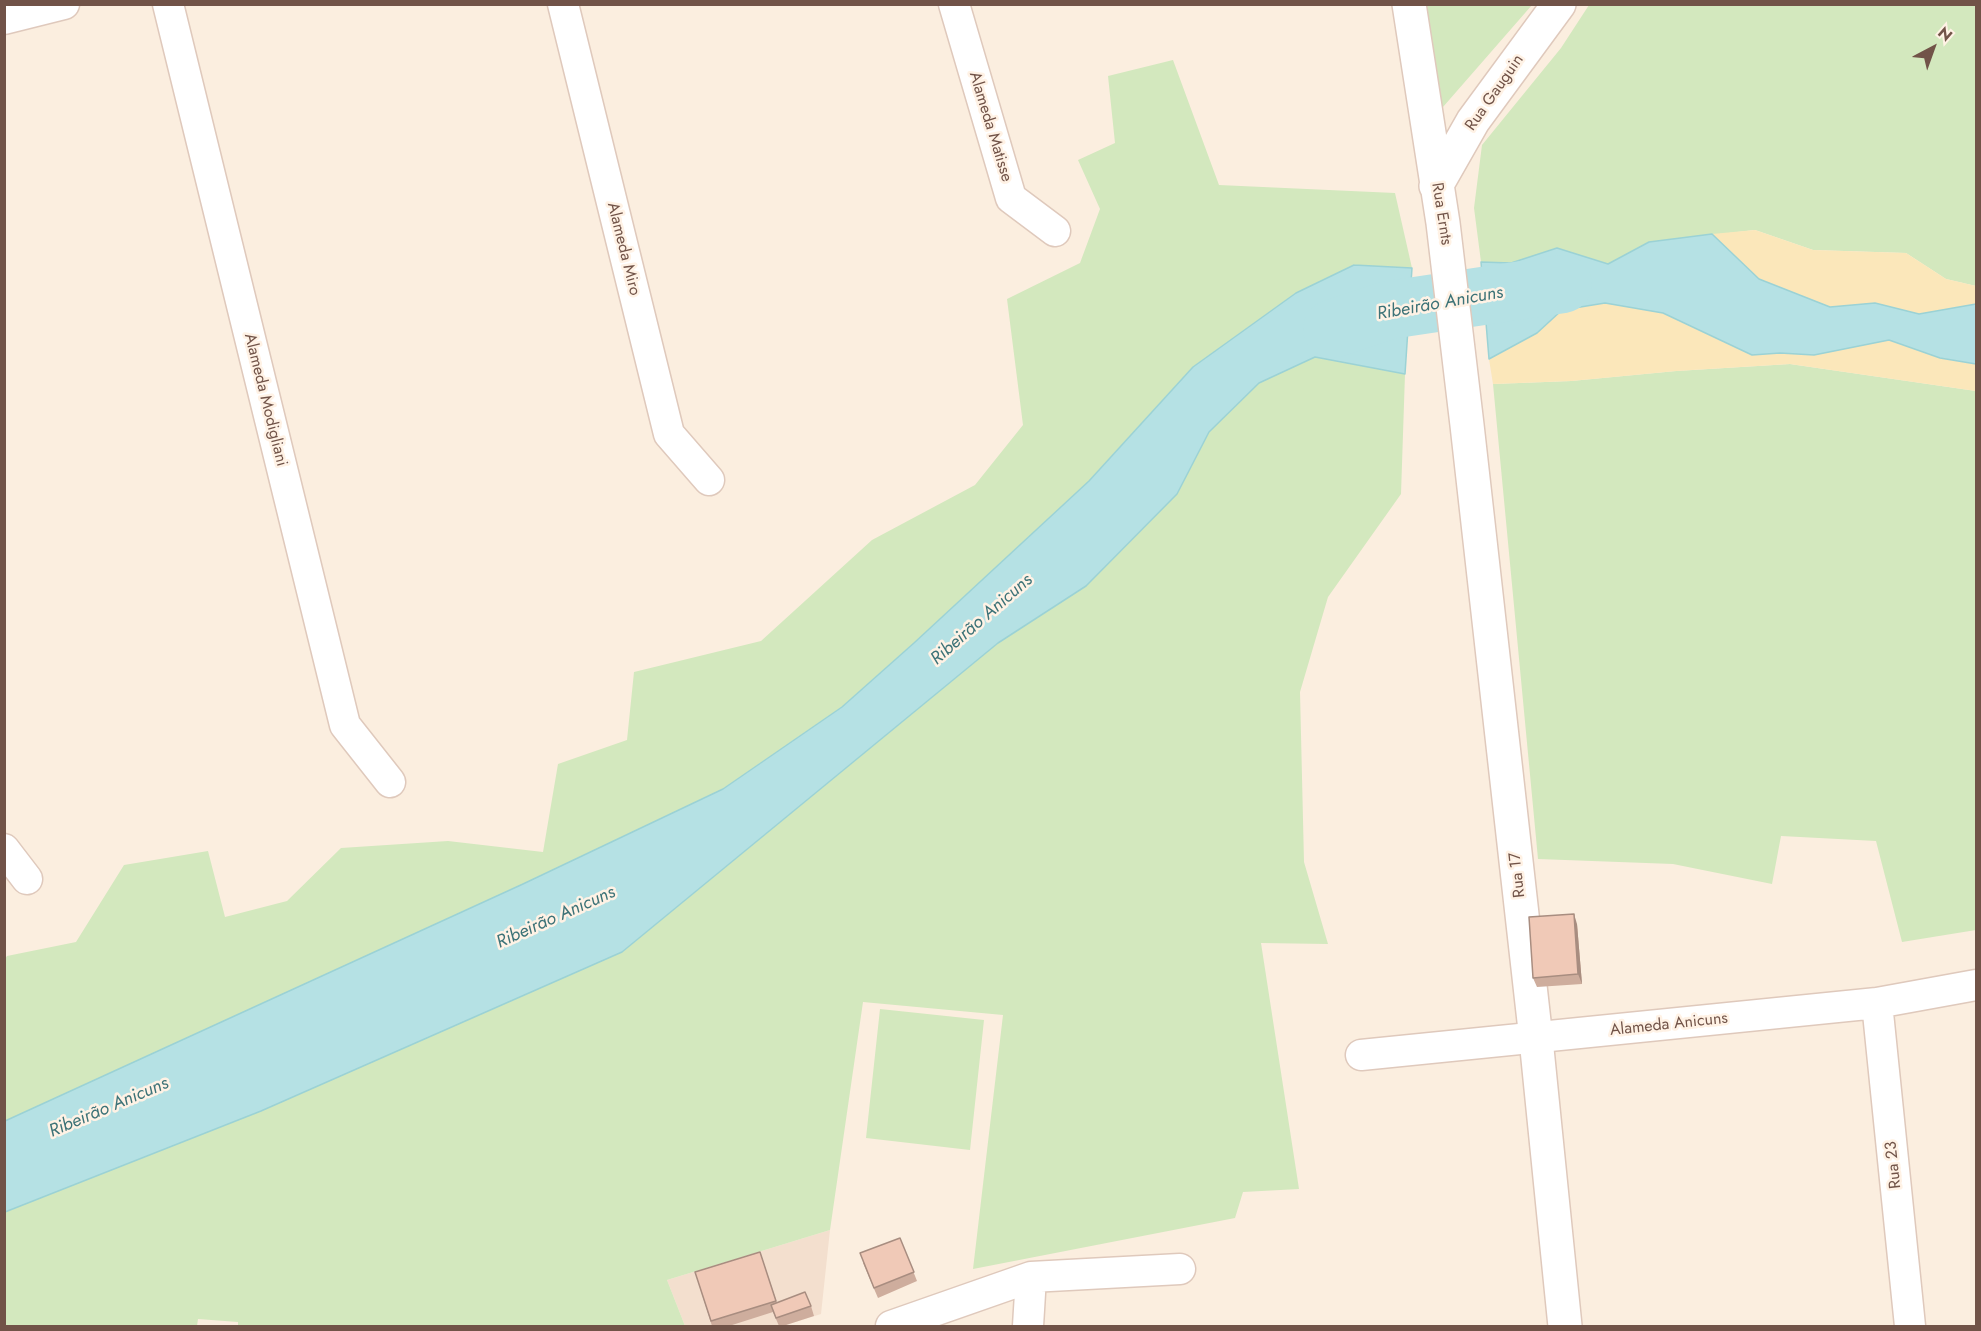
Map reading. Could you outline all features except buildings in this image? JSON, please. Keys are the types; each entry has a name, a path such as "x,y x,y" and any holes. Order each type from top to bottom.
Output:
{"street":[{"path":"4,19 64,4"},
{"name":"Alameda Modigliani","path":"168,4 345,725 390,782"},
{"name":"Alameda Miro","path":"563,4 669,434 709,480"},
{"name":"Alameda Matisse","path":"954,4 1011,198 1054,231"},
{"name":"Rua Ernts","path":"1409,4 1443,223 1467,425"},
{"name":"Rua Gauguin","path":"1436,186 1473,121 1559,4"},
{"name":"Rua 17","path":"1467,425 1536,1039 1565,1326"},
{"path":"4,849 27,879"},
{"name":"Alameda Anicuns","path":"1361,1055 1877,1003 1977,985"},
{"name":"Rua 23","path":"1877,1003 1910,1326"},
{"path":"891,1326 1031,1277 1179,1269"},
{"path":"1028,1326 1031,1277"}],"shaded area":[{"path":"830,1230 821,1314 783,1326 685,1326 667,1280"}],"green space":[{"path":"1419,5 1532,5 1443,107 1433,96"},
{"path":"1589,5 1976,5 1976,286 1946,279 1906,253 1813,250 1755,230 1649,242 1608,264 1557,248 1511,263 1481,262 1474,208 1482,145 1561,48"},
{"path":"1173,60 1219,185 1395,193 1412,268 1354,265 1296,293 1193,367 1089,481 914,643 842,707 723,789 523,884 5,1121 5,959 7,956 76,942 124,865 208,851 225,917 287,901 341,848 448,841 543,852 558,764 627,740 634,672 761,641 872,540 975,485 1023,425 1007,299 1080,263 1100,209 1078,160 1115,143 1108,76"},
{"path":"1315,357 1405,374 1401,494 1328,597 1300,692 1304,862 1328,944 1261,943 1299,1189 1243,1192 1235,1218 973,1269 1003,1015 863,1002 830,1230 667,1280 685,1326 238,1326 238,1322 198,1319 197,1326 5,1326 5,1212 261,1111 622,952 998,643 1086,586 1177,494 1209,432 1259,383"},
{"path":"1790,364 1976,391 1976,930 1902,942 1876,841 1781,836 1772,884 1673,864 1538,859 1493,384 1571,381 1676,371"},
{"path":"880,1009 984,1020 970,1150 866,1138"}],"sand":[{"path":"1755,230 1813,250 1906,253 1946,279 1976,286 1976,304 1919,315 1875,303 1830,307 1759,279 1712,234"},
{"path":"1605,303 1663,313 1752,355 1780,353 1814,355 1889,340 1940,358 1976,364 1976,391 1790,364 1676,371 1571,381 1493,384 1489,359 1537,333 1562,310"}],"water":[{"path":"1712,234 1759,279 1830,307 1875,303 1919,314 1976,304 1976,364 1940,358 1889,340 1814,355 1780,353 1752,355 1663,313 1605,303 1562,310 1537,333 1489,359 1481,262 1511,263 1557,248 1608,264 1649,242"},
{"path":"1354,265 1412,268 1405,374 1315,357 1259,383 1209,432 1177,494 1086,586 998,643 622,952 261,1111 5,1212 5,1121 523,884 723,789 842,707 914,643 1089,481 1193,367 1296,293"}],"waterway":[{"name":"Ribeirão Anicuns","path":"1332,329 1389,310 1563,284"}]}
